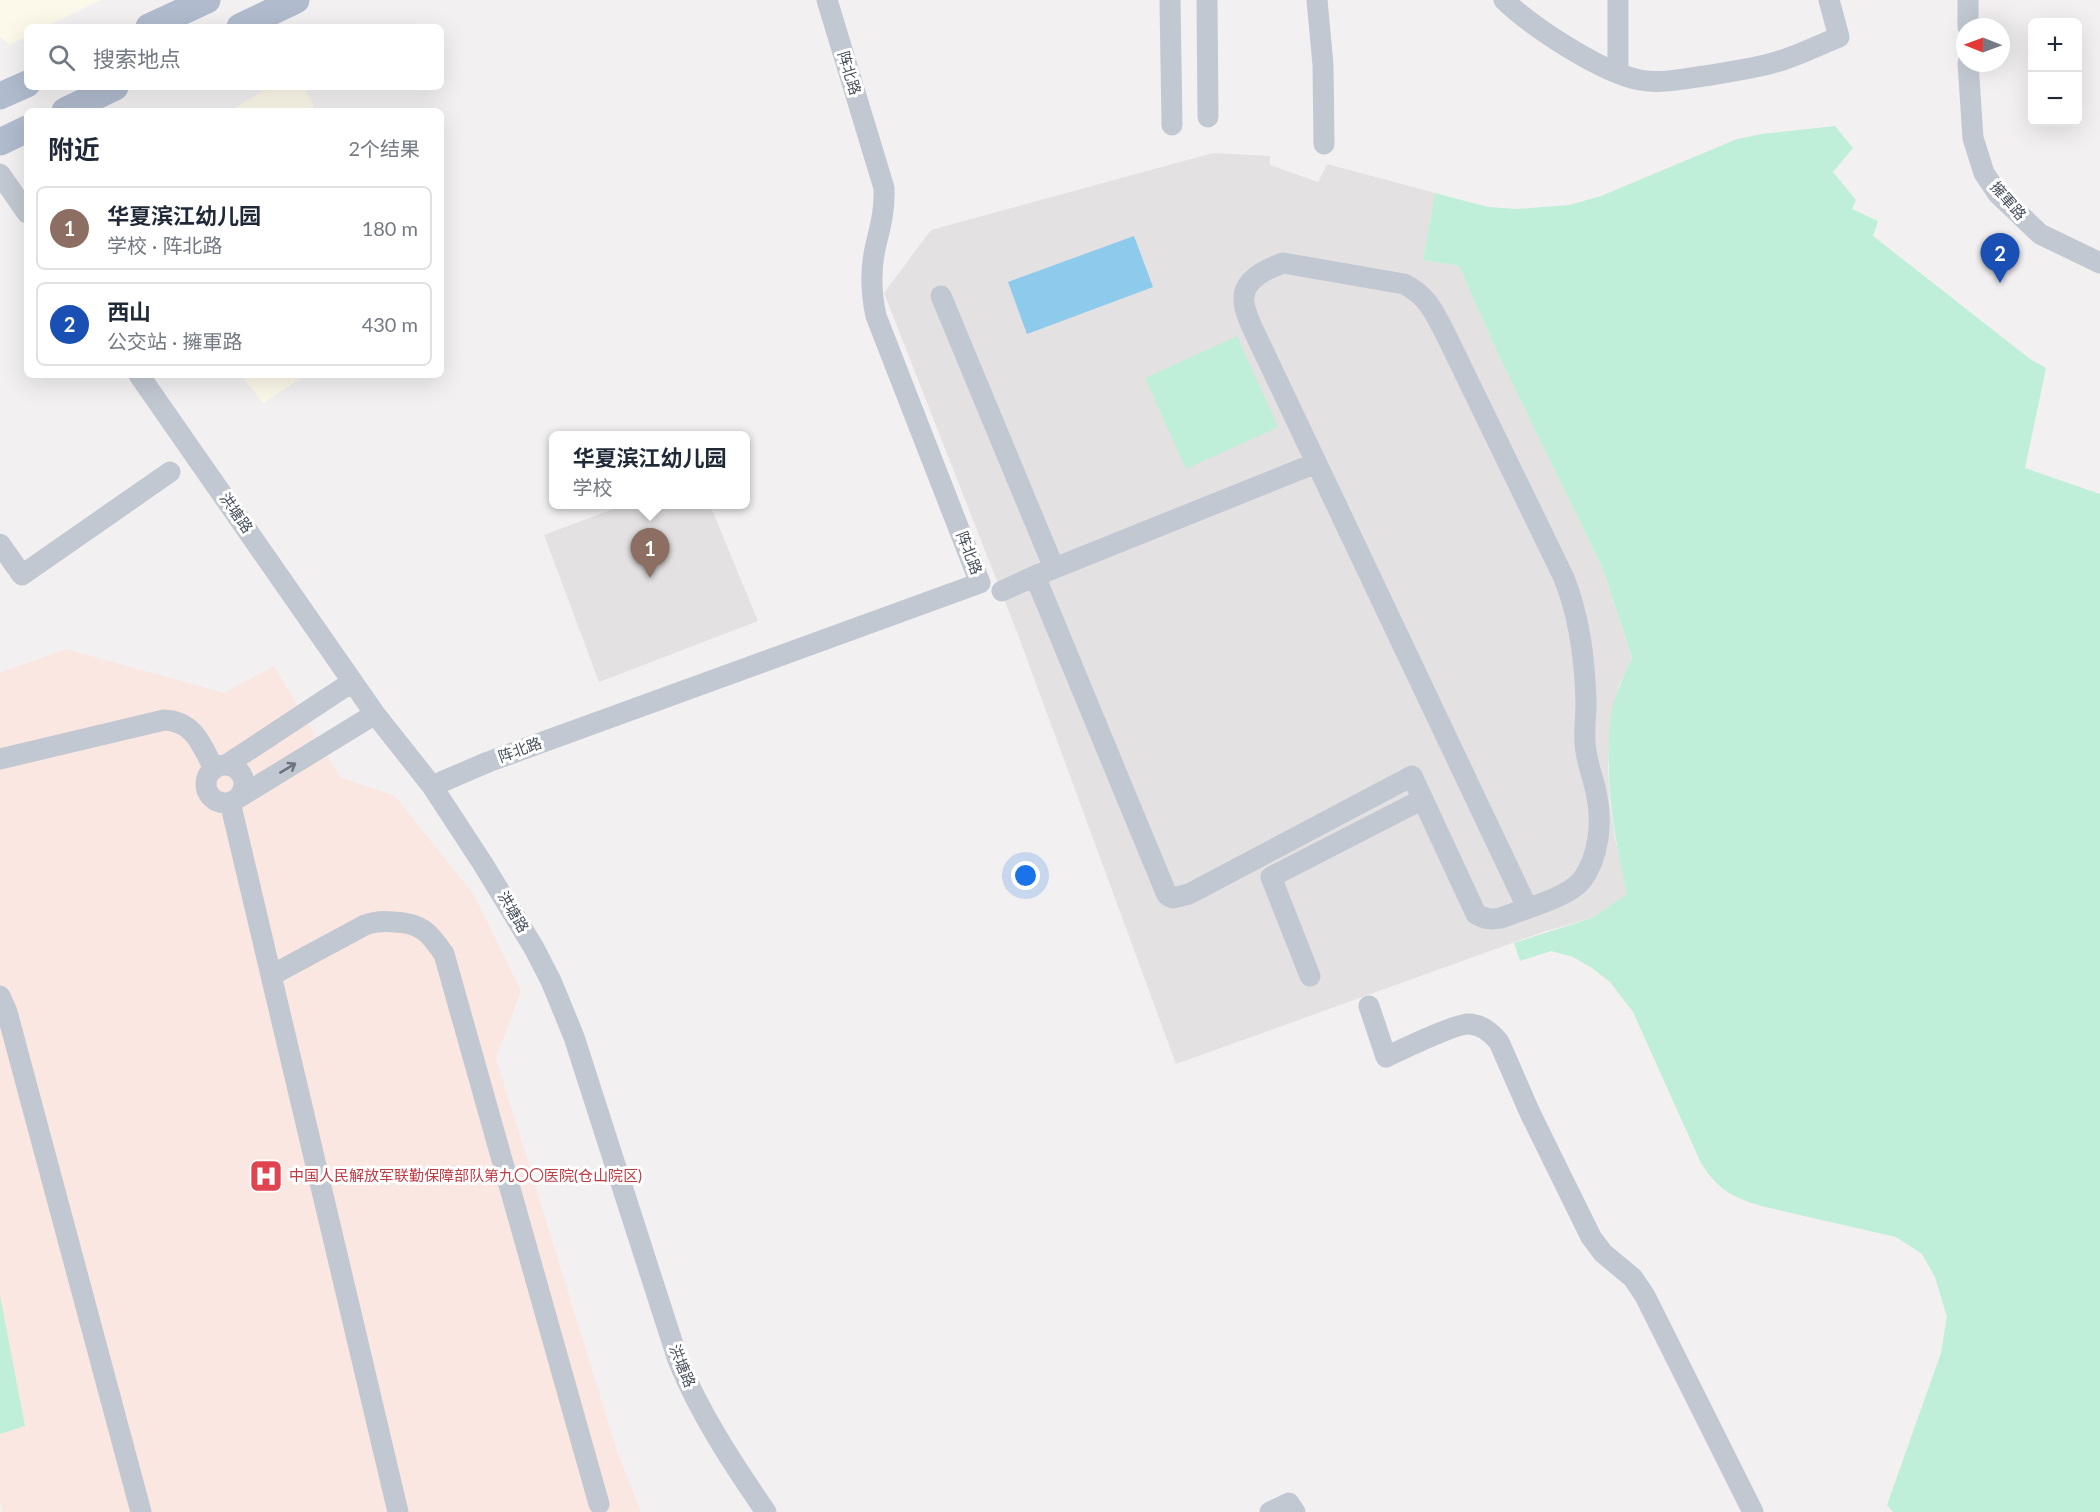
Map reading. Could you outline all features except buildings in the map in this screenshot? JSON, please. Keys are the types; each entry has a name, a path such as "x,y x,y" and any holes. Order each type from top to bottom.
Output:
{"main road":[{"path":"155,24 207,0"},
{"path":"246,24 296,0"},
{"path":"0,96 24,85"},
{"path":"70,108 108,90"},
{"path":"0,142 24,130"}],"street":[{"name":"阵北路","path":"432,786 499,758 980,583 876,316 871,273 885,206 884,188 826,0"},
{"path":"1170,0 1172,124"},
{"path":"1207,0 1208,117"},
{"path":"1317,0 1323,65 1324,144"},
{"path":"1503,0 1531,23 1557,40 1618,73 1640,80 1672,81 1778,62 1839,37 1828,0"},
{"path":"1618,0 1618,73"},
{"path":"1968,0 1968,18"},
{"name":"擁軍路","path":"1969,72 1973,138 1984,173 1998,194 2040,234 2100,263"},
{"path":"0,174 24,209"},
{"path":"941,296 1167,895 1173,898 1189,894 1412,776 1476,914 1491,920 1564,894 1574,888 1583,879 1596,848 1600,815 1585,742 1585,676 1582,646 1573,601 1564,578 1451,345 1430,305 1422,295 1404,284 1283,263 1257,275 1245,292 1244,300 1251,325 1527,907"},
{"name":"洪塘路","path":"141,378 352,682 432,786 517,918 563,1007 678,1360 688,1384 716,1434 766,1512"},
{"path":"1002,591 1316,463"},
{"path":"0,544 22,575 170,472"},
{"path":"352,682 220,767 207,779 207,791 214,801 220,803 234,800 375,714"},
{"path":"0,759 164,720 179,723 192,730 220,767 237,770 243,780 243,787 234,800 272,975 398,1512"},
{"path":"1311,976 1271,877 1423,799"},
{"path":"1332,819 1342,841"},
{"path":"272,975 375,921 410,923 419,926 444,954 598,1504"},
{"path":"0,996 7,1012 141,1512"},
{"path":"1369,1006 1386,1057 1465,1024 1484,1028 1492,1033 1499,1042 1530,1113 1591,1237 1603,1253 1633,1278 1645,1296 1753,1512"},
{"path":"1270,1512 1289,1503 1295,1512"}],"shaded area":[{"path":"0,0 101,0 52,24 24,24 24,38 9,45 0,36"},
{"path":"264,90 306,90 314,108 235,108"},
{"path":"1213,153 1270,156 1270,165 1318,182 1327,164 1435,193 1423,260 1459,266 1498,354 1603,569 1632,659 1618,687 1608,767 1615,839 1628,894 1592,918 1543,932 1176,1064 1017,632 884,293 931,230"},
{"path":"243,378 301,378 263,403"},
{"path":"613,509 712,509 758,621 599,682 544,535"},
{"name":"中国人民解放军联勤保障部队第九〇〇医院(仓山院区)","path":"66,649 224,693 274,666 340,777 395,796 474,895 521,991 496,1058 617,1451 641,1512 3,1512 0,1500 0,1434 25,1426 0,1295 0,673"}],"green space":[{"path":"1835,126 1853,148 1833,172 1856,200 1852,209 1878,221 1873,236 2030,359 2046,368 2025,468 2100,494 2100,1512 1893,1512 1887,1505 1941,1353 1947,1317 1935,1277 1922,1254 1896,1237 1761,1206 1726,1191 1713,1180 1701,1163 1633,1012 1610,982 1573,957 1551,951 1520,961 1514,943 1592,918 1627,894 1611,804 1609,747 1610,719 1614,703 1632,658 1603,569 1498,354 1459,266 1423,260 1435,193 1488,207 1516,209 1569,205 1601,196 1737,139"},
{"path":"1237,336 1278,427 1186,469 1145,378"},
{"path":"0,1295 25,1426 0,1434"}],"water":[{"path":"1134,236 1153,287 1027,334 1008,282"}],"place":[{"name":"西山","path":"2000,283"},
{"name":"华夏滨江幼儿园","path":"650,578"},
{"name":"中国人民解放军联勤保障部队第九〇〇医院(仓山院区)","path":"266,1176"}]}
